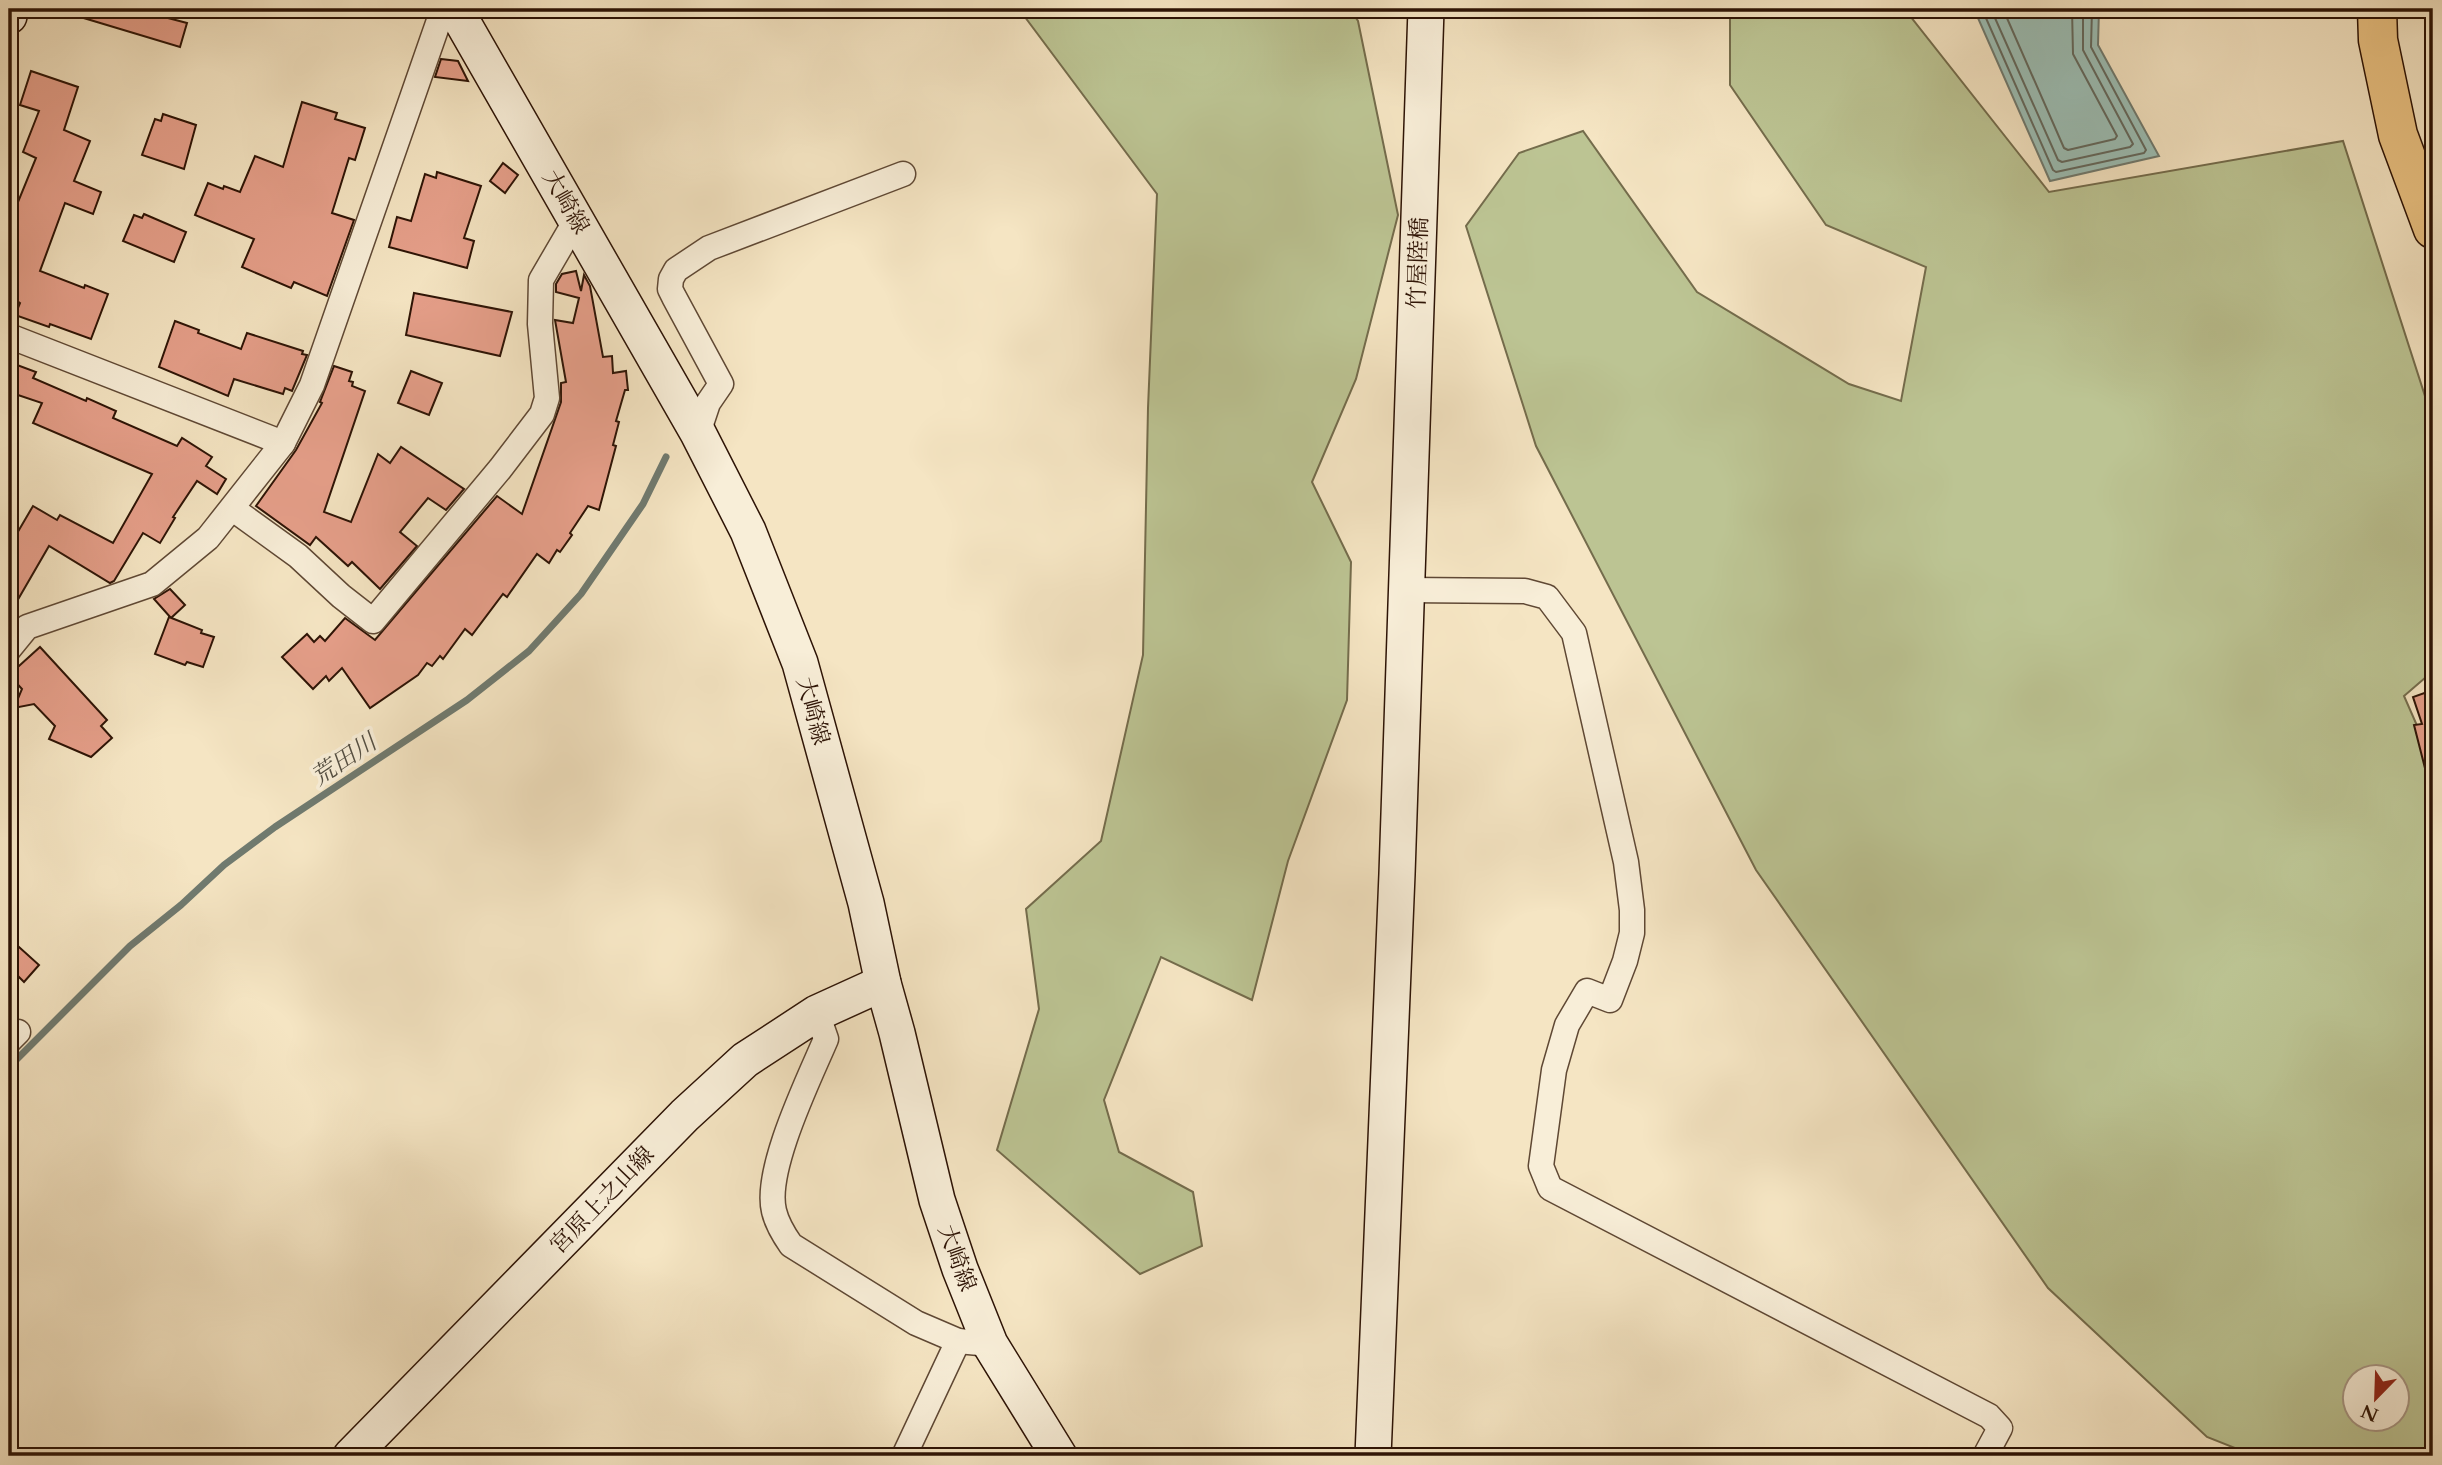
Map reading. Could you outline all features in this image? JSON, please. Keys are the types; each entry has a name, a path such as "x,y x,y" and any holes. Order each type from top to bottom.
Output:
{"highway":[{"path":"2377,9 2378,40 2398,135 2433,229"}],"street":[{"path":"9,16 10,9"},
{"path":"9,649 27,626 152,584 208,538 283,443 312,385 443,9"},
{"name":"大崎線","path":"455,9 698,433 748,531 800,663 866,903 937,1200 960,1269 974,1343 1059,1456"},
{"name":"竹屋陸橋","path":"1373,1456 1397,874 1426,9"},
{"path":"698,433 708,403 721,384 670,289 676,270 709,248 902,174"},
{"path":"233,509 298,556 341,597 373,621 500,469 541,414 547,398 540,324 541,280 576,220"},
{"path":"9,336 283,443"},
{"path":"1406,590 1525,592 1547,597 1574,632 1626,862 1632,933 1625,961 1609,1000 1587,991 1567,1025 1554,1070 1541,1166 1550,1188 1989,1416 2000,1428 1985,1456"},
{"name":"宮原上之山線","path":"351,1456 685,1115 744,1060 817,1013 883,983"},
{"path":"817,1013 826,1039 786,1135 775,1174 773,1208 781,1230 791,1245 916,1323 974,1343 904,1456"}],"green space":[{"path":"1019,9 1350,9 1358,21 1398,215 1356,379 1312,482 1351,562 1347,700 1288,861 1252,1000 1161,957 1104,1100 1119,1152 1193,1192 1202,1246 1140,1274 997,1150 1039,1009 1026,909 1101,841 1143,655 1148,408 1157,194"},
{"path":"1730,9 1863,9 1910,16 2049,192 2343,141 2433,421 2433,671 2404,696 2433,762 2433,1456 2255,1456 2207,1437 2048,1288 1756,870 1536,446 1466,226 1519,153 1583,131 1697,292 1849,384 1901,401 1926,267 1826,225 1730,85"}],"water":[{"path":"1974,9 2099,9 2098,45 2159,156 2050,181"}],"building":[{"path":"68,9 171,9 168,18 187,23 180,47 67,13"},
{"path":"441,59 458,61 468,81 435,77"},
{"path":"31,71 78,87 64,130 90,141 74,181 101,192 93,214 65,203 40,271 108,294 91,339 15,315 20,303 9,295 9,204 16,207 36,158 23,152 39,111 20,105"},
{"path":"302,102 337,113 335,119 365,128 355,160 349,158 332,213 354,220 327,296 294,282 291,288 242,267 254,239 195,215 208,183 240,192 255,156 283,167"},
{"path":"163,114 196,125 184,169 142,155 155,119 161,121"},
{"path":"503,163 518,175 505,193 490,181"},
{"path":"437,172 481,186 464,238 474,241 467,268 389,247 397,217 411,221 425,174 436,178"},
{"path":"144,214 186,232 174,262 123,241 134,215 142,218"},
{"path":"576,271 581,291 584,275 590,286 603,357 612,356 613,373 626,371 628,390 625,390 616,421 619,422 613,445 616,446 599,510 588,506 570,533 572,535 549,563 537,554 507,597 503,594 472,635 465,629 443,659 440,656 432,666 427,663 418,675 370,708 342,668 329,681 326,676 313,689 282,657 307,634 314,642 320,636 325,641 345,618 375,640 497,496 522,514 561,402 561,383 566,382 555,320 573,323 579,298 556,292 556,284 562,274"},
{"path":"414,293 512,312 500,356 406,335"},
{"path":"175,321 241,349 247,333 303,351 302,354 307,355 292,391 285,388 283,394 234,379 228,396 159,367"},
{"path":"9,362 36,372 33,378 116,411 113,418 177,446 182,438 212,457 206,466 226,479 217,494 197,481 173,517 175,518 160,543 143,533 114,581 110,583 49,546 9,615 9,547 33,506 57,520 60,515 113,543 152,474 33,423 42,403 9,392"},
{"path":"334,366 352,372 349,381 353,382 352,386 365,391 324,512 351,522 378,454 390,463 401,447 464,489 446,510 428,498 400,532 417,546 380,589 352,562 348,566 316,537 310,545 256,506 296,450 322,403 320,402"},
{"path":"411,371 442,383 429,415 398,403"},
{"path":"170,589 185,605 171,618 154,599"},
{"path":"169,617 214,637 203,667 187,662 185,665 155,654"},
{"path":"40,647 107,720 101,726 112,738 91,757 49,739 55,726 34,704 14,708 22,689 9,675"},
{"path":"2433,690 2433,776 2427,776 2414,725 2422,724 2413,697"},
{"path":"9,938 39,965 24,982 19,977 9,989"}],"waterway":[{"name":"荒田川","path":"9,1067 130,946 181,905 224,865 275,827 467,700 529,651 581,594 643,504 666,457"}]}
